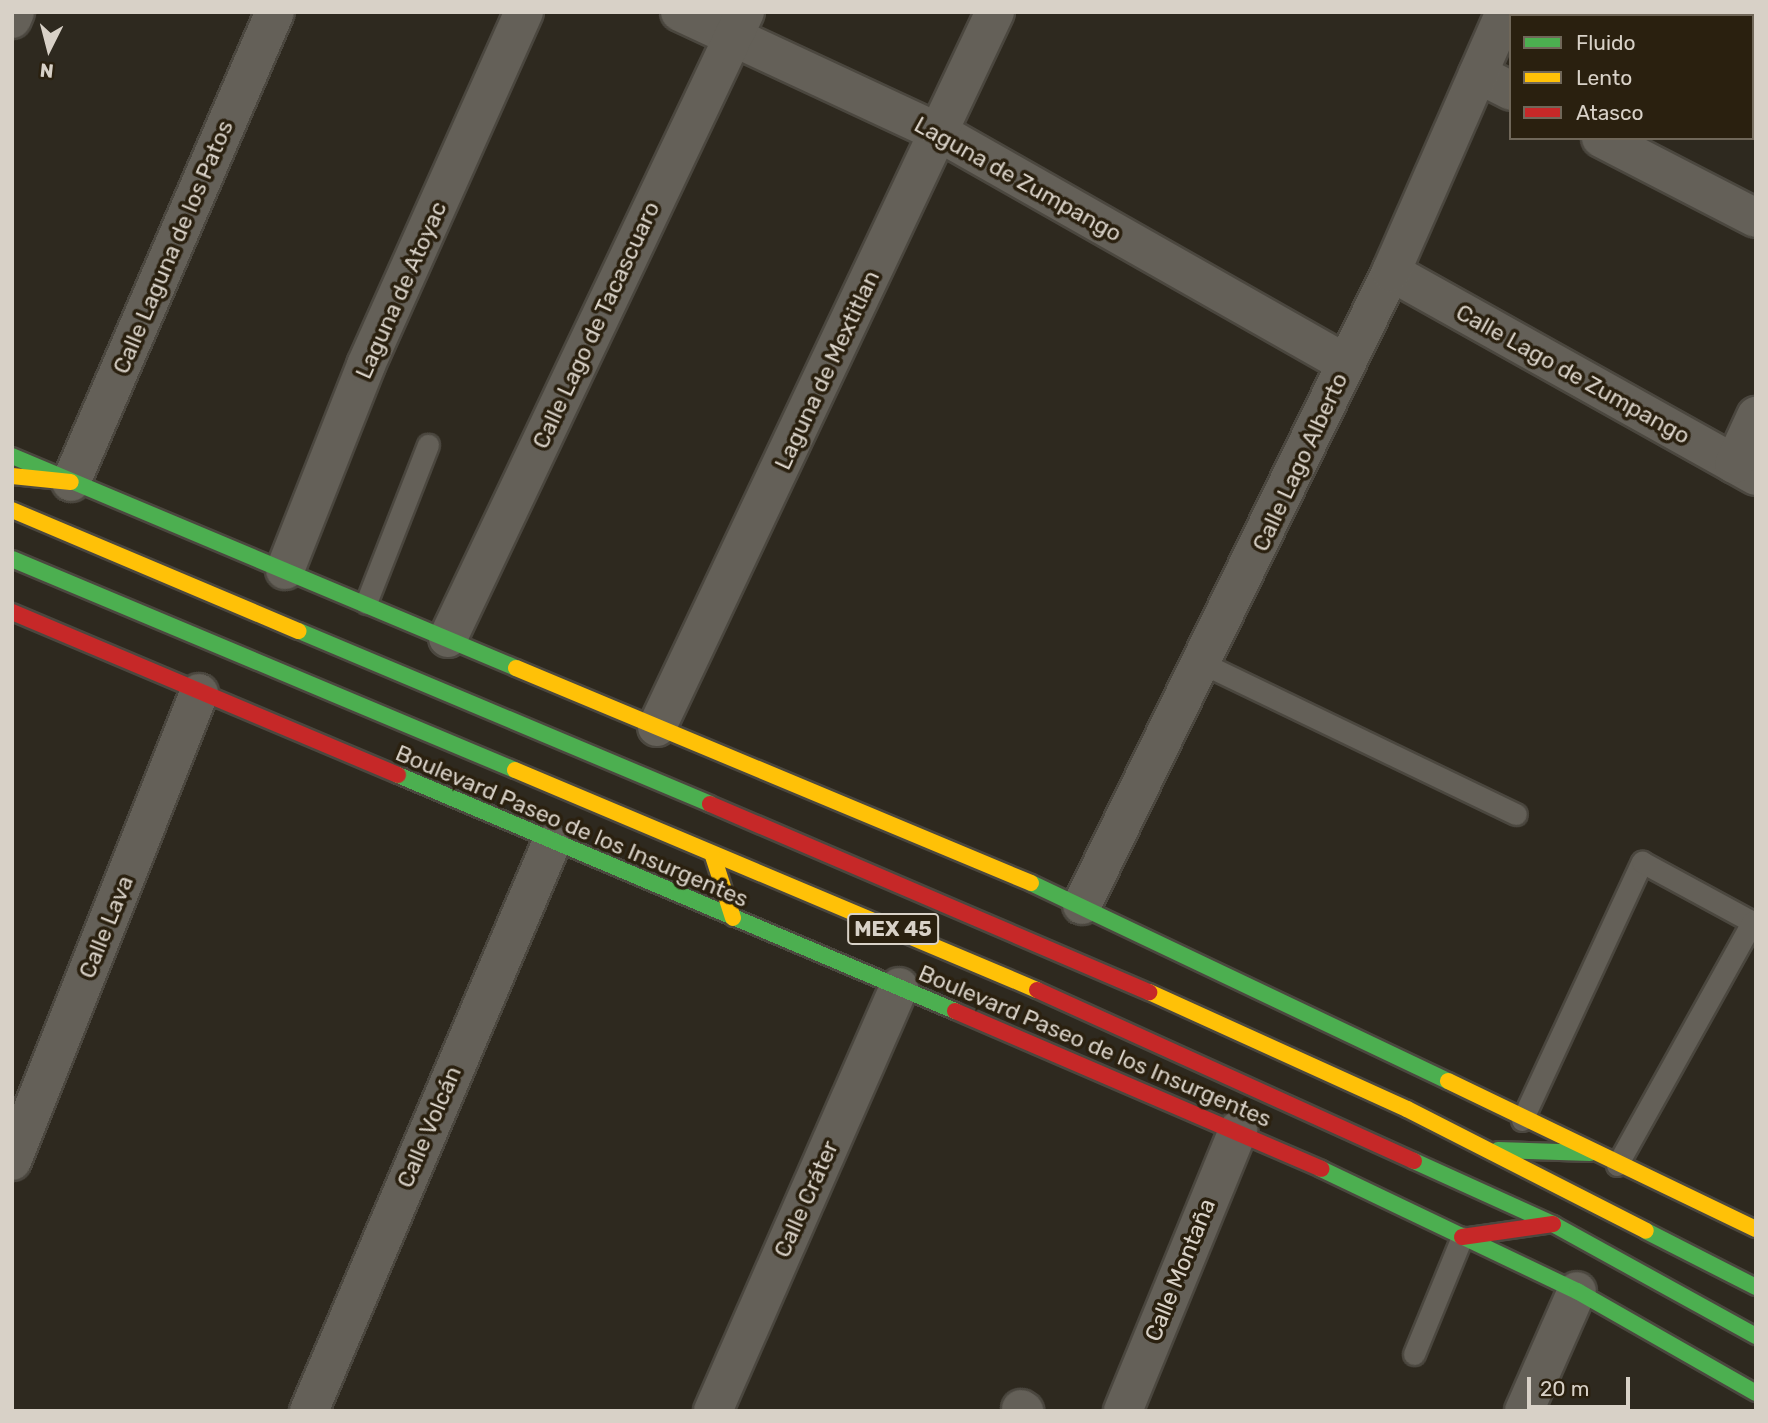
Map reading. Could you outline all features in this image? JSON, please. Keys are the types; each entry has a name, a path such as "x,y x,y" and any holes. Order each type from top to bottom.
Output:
{"main road":[{"path":"12,456 1082,905 1617,1166 1756,1228"},
{"path":"12,476 71,482"},
{"name":"MEX 45","path":"12,510 1060,951 1485,1150 1756,1287"},
{"name":"Boulevard Paseo de los Insurgentes","path":"12,559 713,856 996,971 1553,1224 1756,1336"},
{"name":"Boulevard Paseo de los Insurgentes","path":"12,612 551,844 1238,1130 1577,1291 1756,1394"},
{"path":"713,856 733,918"},
{"path":"1485,1150 1590,1153"},
{"path":"1462,1237 1553,1224"}],"street":[{"path":"12,19 15,12"},
{"name":"Calle Laguna de los Patos","path":"71,482 275,12"},
{"name":"Laguna de Atoyac","path":"285,570 366,365 524,12"},
{"name":"Laguna de Zumpango","path":"680,12 740,24 940,133 1346,364"},
{"name":"Laguna de Mextitlan","path":"657,727 995,12"},
{"name":"Calle Lago Alberto","path":"1082,905 1204,664 1391,272 1494,83 1504,12"},
{"name":"Calle Lago de Tacascuaro","path":"448,638 740,24"},
{"path":"1605,140 1756,218"},
{"name":"Calle Lago de Zumpango","path":"1391,272 1745,470"},
{"path":"1745,470 1756,416"},
{"name":"Calle Lava","path":"12,1161 199,692"},
{"name":"Calle Volcán","path":"309,1411 551,844"},
{"name":"Calle Cráter","path":"713,1411 899,987"},
{"name":"Calle Montaña","path":"1123,1411 1238,1130"},
{"path":"1524,1411 1577,1291"}],"lane":[{"path":"366,603 428,445"},
{"path":"1204,664 1516,814"},
{"path":"1522,1120 1642,862 1754,923 1617,1166"},
{"path":"1414,1354 1462,1237"}],"traffic: fast":[{"path":"12,456 516,668"},
{"path":"12,559 515,770"},
{"path":"299,631 710,804"},
{"path":"398,775 955,1011"},
{"path":"1031,883 1448,1081"},
{"path":"1498,1150 1590,1153"},
{"path":"1414,1161 1553,1224 1756,1336"},
{"path":"1321,1169 1577,1291 1756,1393"},
{"path":"1646,1231 1756,1287"}],"traffic: slow":[{"path":"12,476 71,482"},
{"path":"12,510 299,631"},
{"path":"516,668 1031,883"},
{"path":"515,770 1037,990"},
{"path":"713,856 733,918"},
{"path":"1149,992 1407,1109 1646,1231"},
{"path":"1448,1081 1756,1229"}],"traffic: jam":[{"path":"12,612 398,775"},
{"path":"710,804 1149,992"},
{"path":"1037,990 1414,1161"},
{"path":"955,1011 1321,1169"},
{"path":"1462,1237 1553,1224"}]}
